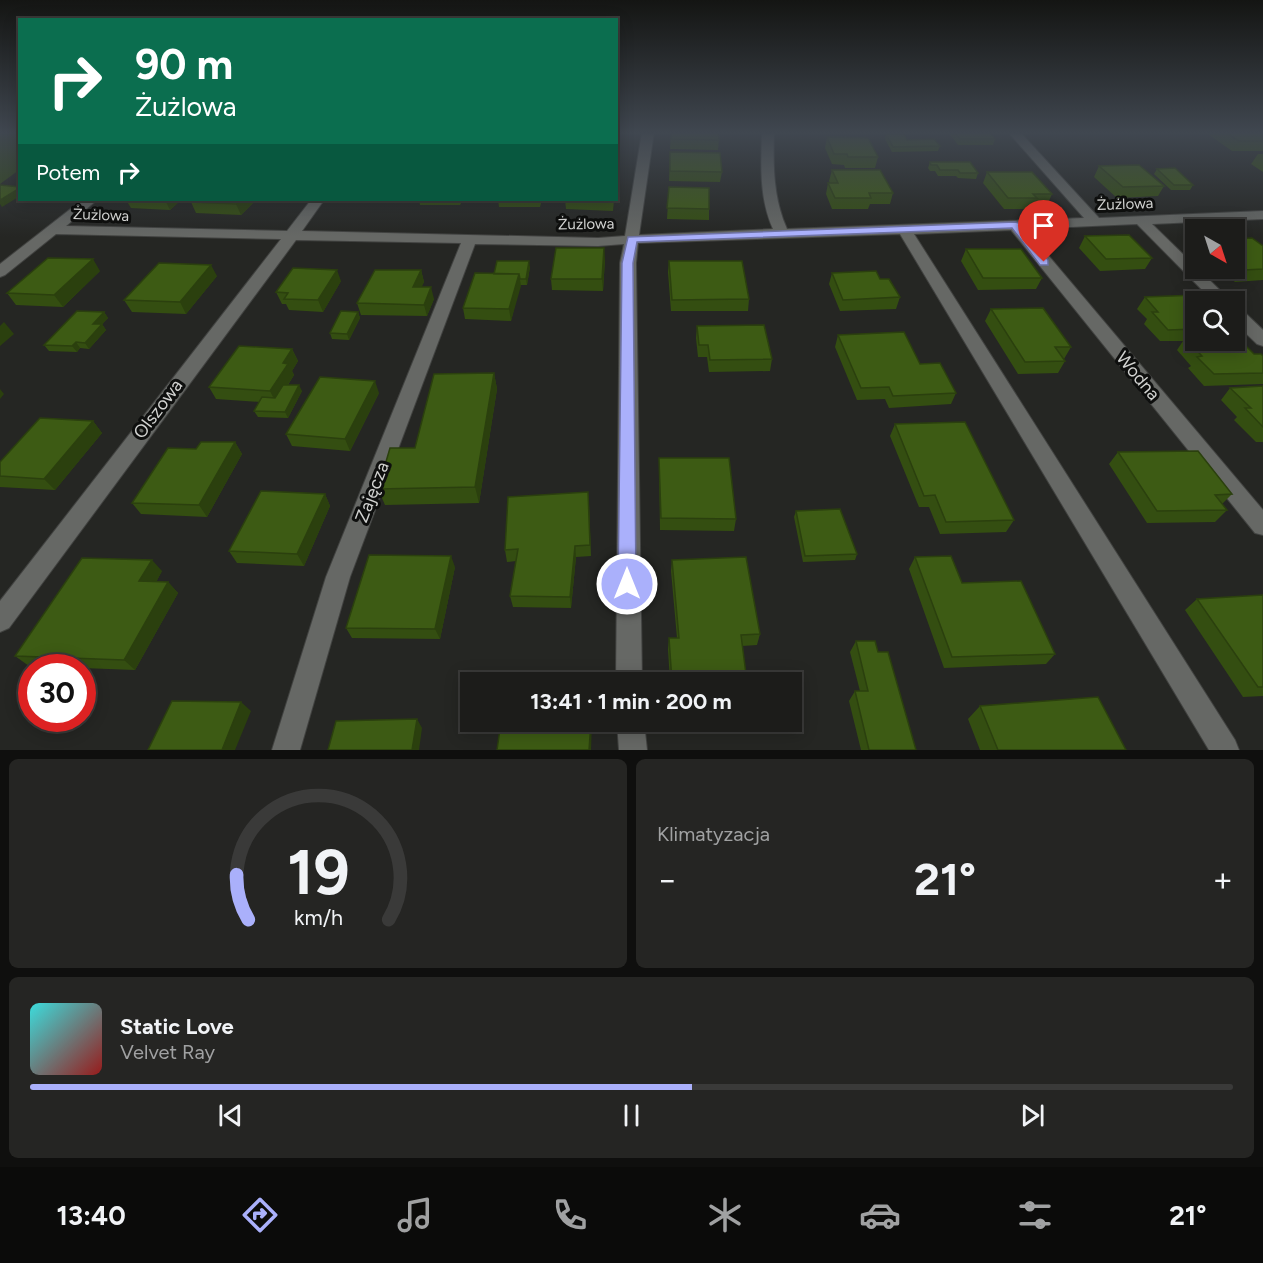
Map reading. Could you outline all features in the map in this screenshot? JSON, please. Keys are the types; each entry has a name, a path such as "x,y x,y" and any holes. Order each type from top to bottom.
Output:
{"street":[{"path":"629,672 628,263 643,167"},
{"path":"768,167 768,191 772,215 782,233"},
{"path":"1046,167 1095,222"},
{"path":"0,272 89,201"},
{"name":"Olszowa","path":"0,620 317,201"},
{"name":"Żużlowa","path":"53,230 598,242 1263,214"},
{"path":"1140,220 1213,291"},
{"name":"Wodna","path":"1015,225 1263,526"},
{"path":"904,230 1225,750"},
{"name":"Zajęcza","path":"286,750 338,577 470,239"},
{"path":"1245,323 1263,340"},
{"path":"632,732 633,750"}],"green space":[{"path":"0,167 18,167 18,171 0,184"}],"building":[{"path":"670,167 721,167 722,172 670,171"},
{"path":"938,167 974,167 978,173 960,173 958,170 940,170"},
{"path":"1100,167 1141,167 1164,186 1123,187"},
{"path":"1175,168 1193,185 1174,185 1157,169"},
{"path":"832,170 880,170 893,193 869,193 871,198 835,198 828,183 838,183"},
{"path":"987,172 1032,172 1052,194 1033,194 1037,198 1008,198"},
{"path":"0,185 18,187 18,189 0,200"},
{"path":"669,187 709,188 709,209 667,208"},
{"path":"192,201 240,201 236,204"},
{"path":"1129,235 1152,258 1106,259 1085,236"},
{"path":"1245,238 1252,238 1263,246 1263,269 1245,270"},
{"path":"556,248 604,248 602,279 551,279"},
{"path":"966,249 1021,249 1042,278 983,278"},
{"path":"48,258 93,259 54,295 7,293"},
{"path":"497,261 529,261 526,279 520,279 519,274 494,274"},
{"path":"669,261 742,261 749,299 672,300"},
{"path":"159,263 211,265 180,302 124,300"},
{"path":"293,268 337,270 318,300 284,299 288,293 276,292"},
{"path":"375,270 421,270 413,287 431,287 424,305 357,303"},
{"path":"876,271 880,279 889,279 900,297 843,300 832,273"},
{"path":"475,273 519,274 509,309 463,308"},
{"path":"1185,295 1185,329 1168,330 1152,312 1158,312 1145,297"},
{"path":"1043,308 1071,347 1055,347 1065,361 1025,362 991,309"},
{"path":"77,311 104,312 93,324 102,324 85,343 76,342 72,346 44,345"},
{"path":"341,311 358,312 347,334 330,333"},
{"path":"764,325 772,359 710,360 708,345 699,345 697,326"},
{"path":"904,332 920,364 940,363 956,393 893,396 889,387 861,388 838,335"},
{"path":"1245,345 1254,354 1263,356 1263,373 1214,374 1197,357 1202,356 1197,351 1245,351"},
{"path":"239,346 292,349 283,363 288,364 270,391 209,387"},
{"path":"494,373 475,487 378,489 390,448 415,448 434,374"},
{"path":"320,377 375,381 345,439 286,434"},
{"path":"283,385 299,385 285,412 254,411 262,397 275,398"},
{"path":"1263,386 1263,427 1245,408 1251,408 1230,388"},
{"path":"40,418 93,421 44,479 0,476 0,462"},
{"path":"965,422 1014,520 946,522 935,495 924,496 895,424"},
{"path":"201,442 235,442 199,505 132,503 168,448 196,449"},
{"path":"1198,451 1232,494 1215,495 1227,510 1157,511 1118,452"},
{"path":"659,458 729,458 736,519 661,518"},
{"path":"261,491 325,494 297,554 229,551"},
{"path":"588,492 590,545 575,546 570,597 510,596 518,549 505,550 508,497"},
{"path":"840,509 857,554 805,556 796,511"},
{"path":"369,555 451,556 435,629 346,628"},
{"path":"951,556 962,583 1021,581 1055,654 952,657 915,557"},
{"path":"746,557 760,634 741,635 746,672 671,672 669,638 679,638 672,560"},
{"path":"82,558 152,560 139,581 168,582 124,660 96,659 96,654 18,654 15,656"},
{"path":"1263,595 1263,687 1258,687 1197,599"},
{"path":"856,641 875,641 878,652 888,652 916,750 869,750 855,691 868,691"},
{"path":"1098,697 1126,750 998,750 980,706"},
{"path":"172,701 241,702 222,750 148,750"},
{"path":"417,719 412,750 328,750 336,721"},
{"path":"500,732 590,732 589,750 497,750"}],"route":[{"path":"627,584 628,263 632,239 1015,225 1044,262"}]}
